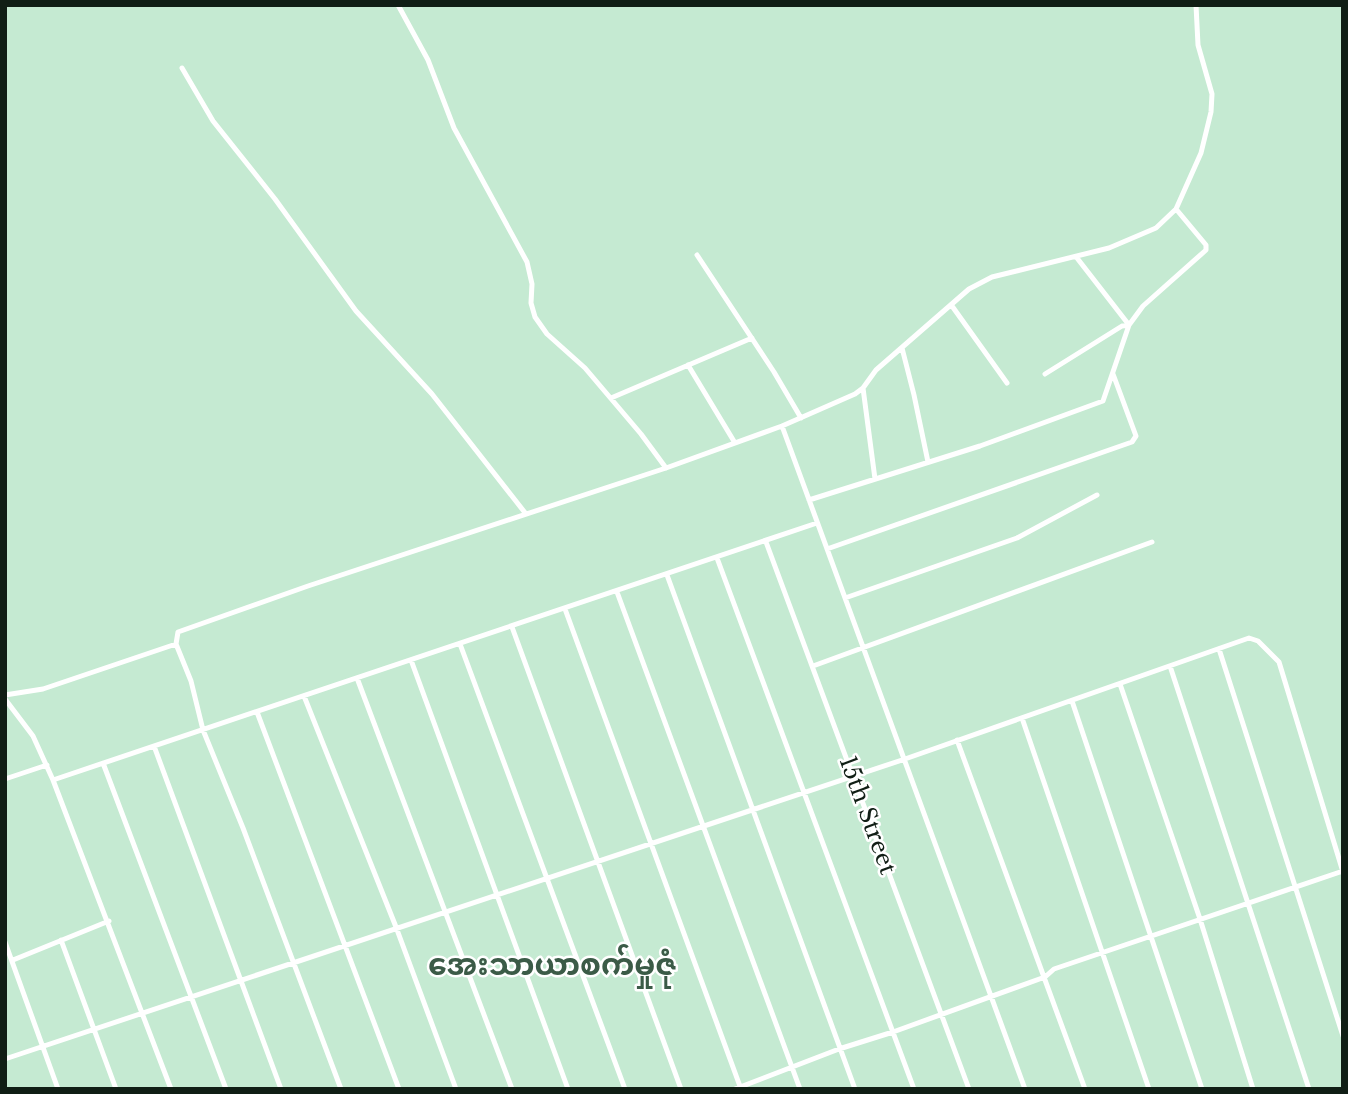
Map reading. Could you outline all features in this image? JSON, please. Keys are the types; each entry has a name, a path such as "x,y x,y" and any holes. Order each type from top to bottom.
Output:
{"street":[{"path":"398,5 428,60 454,128 527,262 535,317 547,334 585,368 666,468"},
{"path":"341,1089 203,730 191,681 176,644 178,632 308,586 666,468 782,426 848,398 863,388 876,370 969,289 992,277 1077,258 1156,228 1176,209 1201,153 1211,112 1212,94 1198,45 1196,5"},
{"path":"182,68 213,121 275,199 356,311 432,394 526,514"},
{"path":"809,500 1103,401 1129,324 1143,306 1206,250 1206,245 1176,209"},
{"path":"697,255 801,418"},
{"path":"1077,258 1129,324"},
{"path":"952,306 1007,383"},
{"path":"1045,373 1129,324"},
{"path":"611,398 752,338"},
{"path":"902,348 915,395 928,462"},
{"path":"688,365 735,443"},
{"path":"827,550 1132,442 1136,436 1113,374"},
{"path":"863,388 875,479"},
{"path":"782,426 1026,1089"},
{"path":"845,598 1017,538 1097,495"},
{"path":"53,780 817,523"},
{"name":"15th Street","path":"766,542 969,1089"},
{"path":"813,666 1152,542"},
{"path":"717,558 914,1089"},
{"path":"667,575 855,1089"},
{"path":"617,592 800,1089"},
{"path":"5,1059 396,927 446,911 650,843 703,826 804,792 905,759 1249,639 1258,641 1279,662 1343,871 1054,969 1045,977 839,1049 739,1088 650,843 565,609"},
{"path":"512,627 681,1089"},
{"path":"171,1089 109,921 47,765 33,736 5,697 43,689 176,644"},
{"path":"460,644 625,1089"},
{"path":"1219,649 1343,1036"},
{"path":"411,660 568,1089"},
{"path":"1170,666 1309,1089"},
{"path":"357,678 512,1089"},
{"path":"1120,684 1200,919 1253,1089"},
{"path":"304,696 396,927 456,1089"},
{"path":"1072,701 1202,1089"},
{"path":"257,712 399,1089"},
{"path":"1022,718 1149,1089"},
{"path":"957,740 1085,1089"},
{"path":"154,746 281,1089"},
{"path":"103,763 226,1089"},
{"path":"5,779 47,765"},
{"path":"13,960 109,921"},
{"path":"61,940 116,1089"},
{"path":"5,942 58,1089"}],"district":[{"name":"အေးသာယာစက်မှုဇုံ","path":"552,965"}]}
